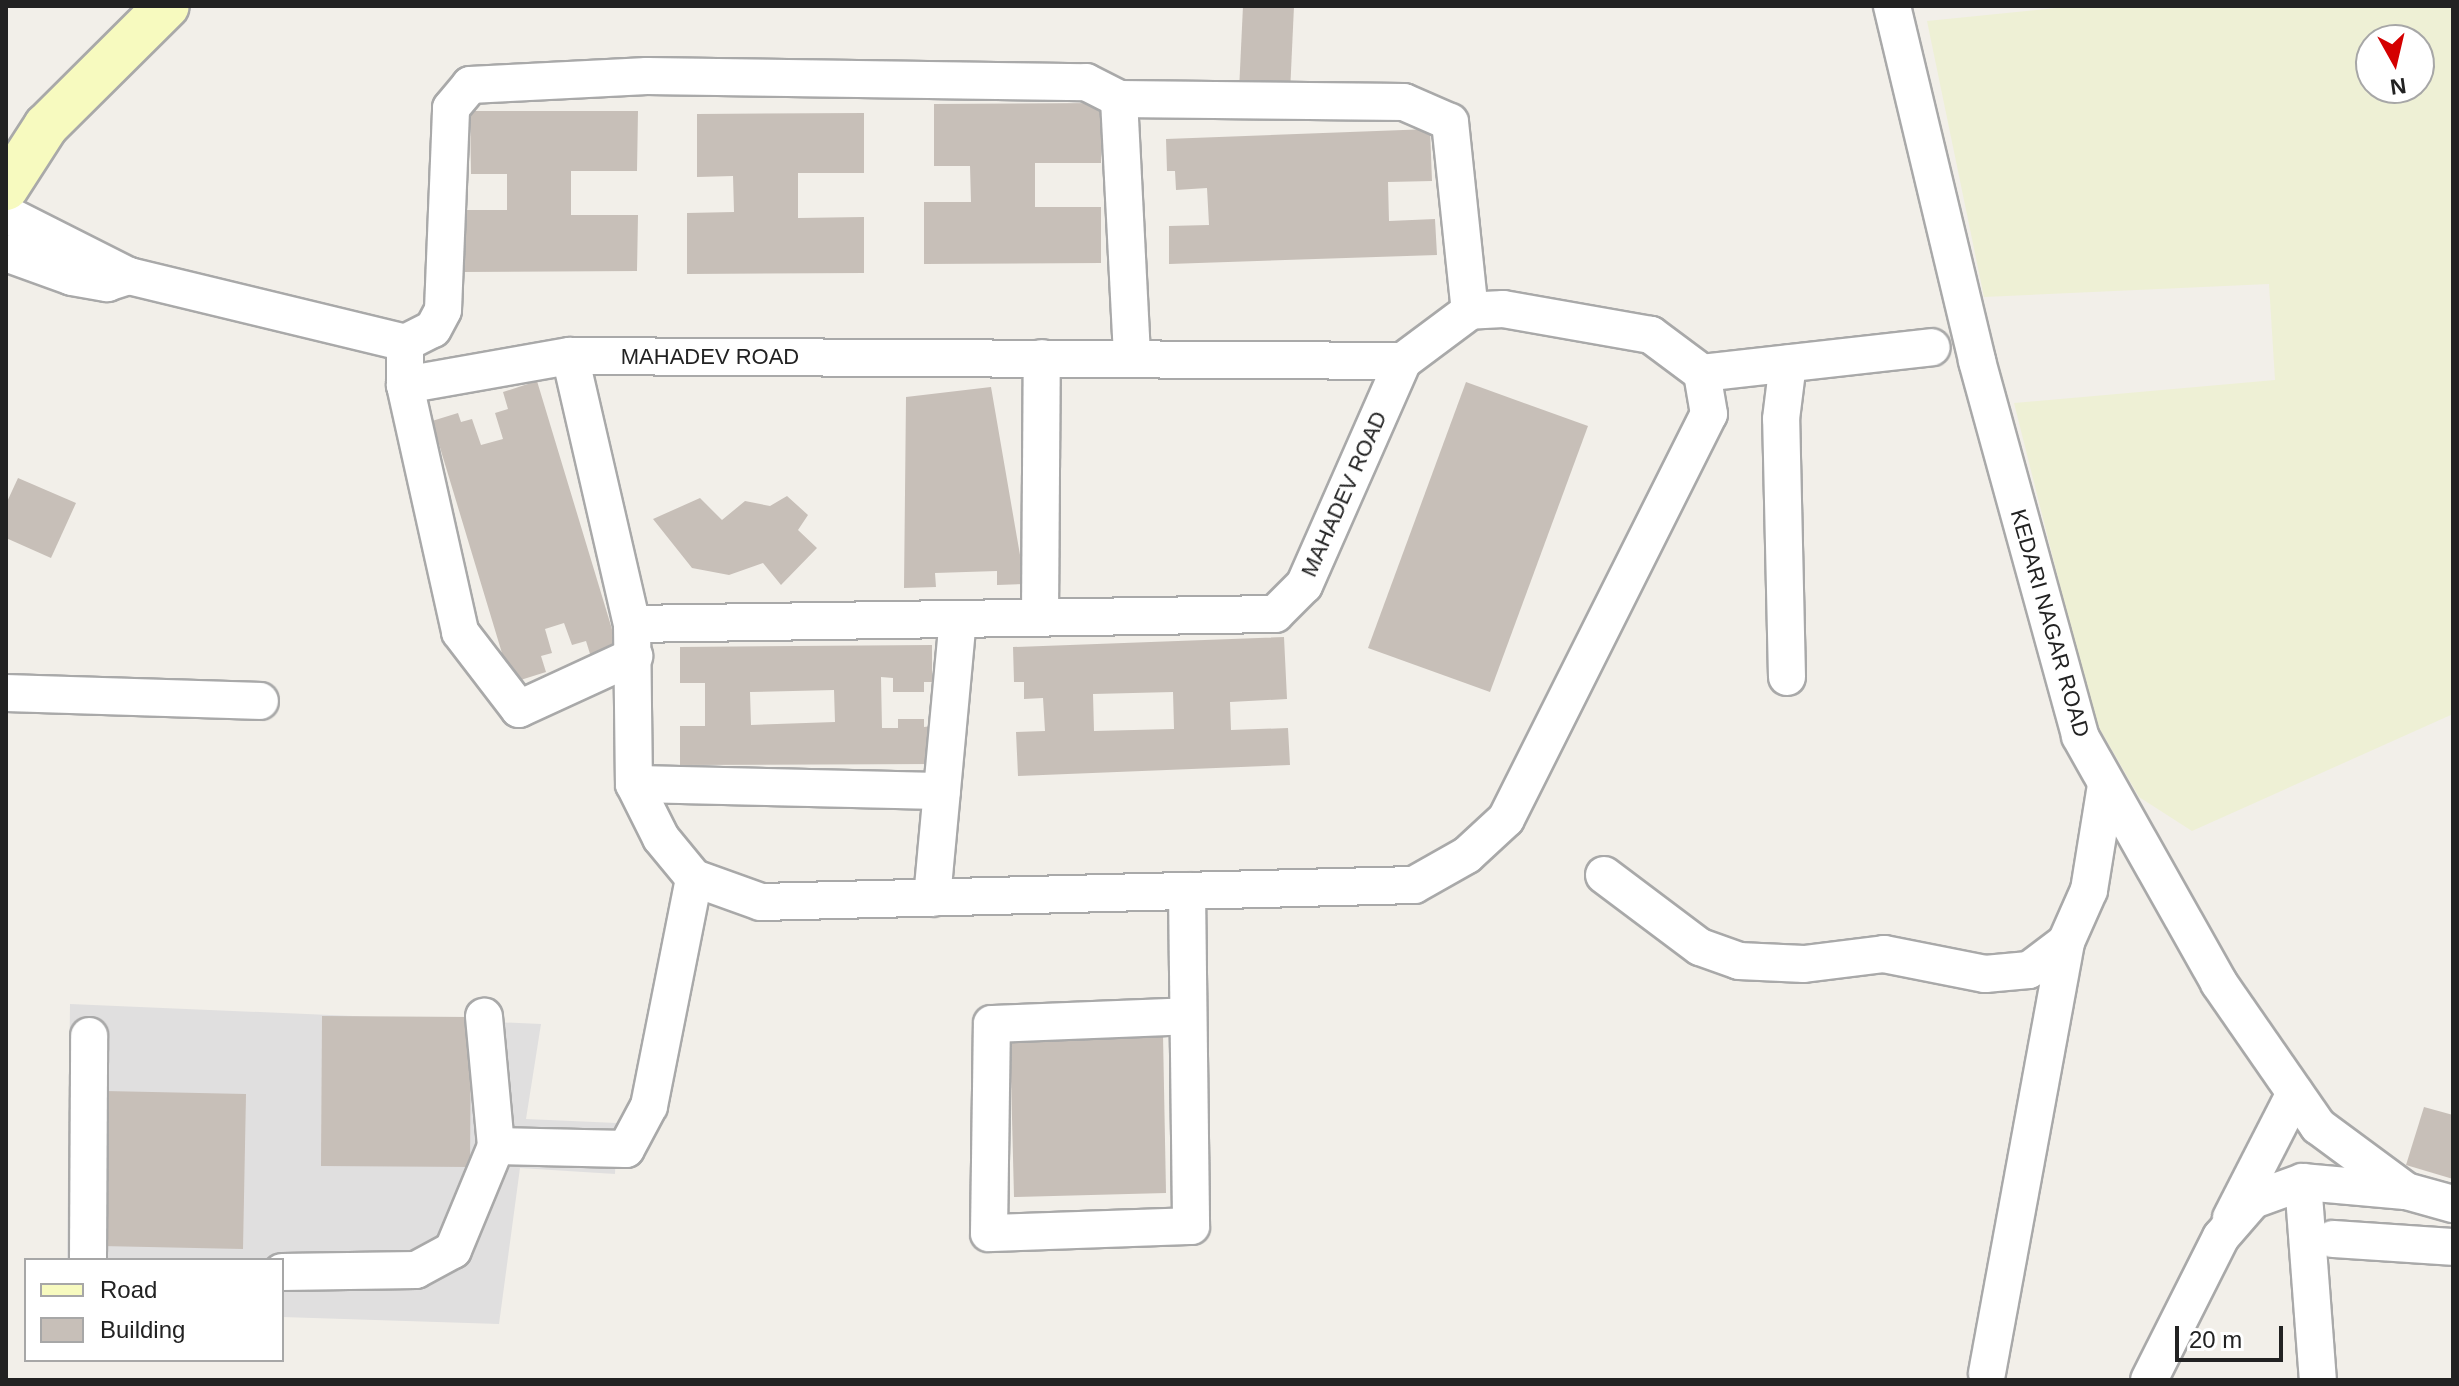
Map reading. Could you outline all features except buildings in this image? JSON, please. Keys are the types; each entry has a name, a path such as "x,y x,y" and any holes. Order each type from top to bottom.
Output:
{"main road":[{"path":"6,188 46,126 167,6"}],"street":[{"name":"KEDARI NAGAR ROAD","path":"1892,6 1977,361 2080,736 2219,983 2318,1126 2406,1191 2453,1204"},
{"path":"6,214 129,276 405,343 433,329 443,310 451,108 470,85 647,76 1086,82 1119,99 1404,102 1450,122 1470,311"},
{"path":"1119,99 1132,358"},
{"path":"6,253 72,277 107,283 129,276"},
{"path":"1403,361 1470,311 1503,309 1651,335 1702,373 1932,347"},
{"name":"MAHADEV ROAD","path":"405,343 405,385 460,632 519,709 633,640 1040,615 1275,614 1288,606 1331,532 1403,361 570,356 405,385"},
{"path":"570,356 633,640 634,784 661,838 694,878 761,902 1414,885 1467,855 1506,819 1709,414 1702,373"},
{"path":"1040,615 1042,358"},
{"path":"1787,677 1781,419 1788,363"},
{"path":"932,898 958,620"},
{"path":"6,693 260,701"},
{"path":"634,784 942,791"},
{"path":"1987,1373 2066,942 2089,890 2106,785"},
{"path":"1604,875 1700,947 1739,961 1804,964 1884,954 1985,974 2029,970 2066,942"},
{"path":"506,1146 626,1149 649,1106 694,878"},
{"path":"1187,891 1191,1226 989,1233 992,1024 1188,1016"},
{"path":"284,1272 416,1270 436,1263 467,1226 506,1146 484,1017"},
{"path":"88,1258 89,1036"},
{"path":"2149,1380 2295,1093"},
{"path":"2221,1237 2253,1200 2303,1182 2406,1191"},
{"path":"2303,1182 2318,1380"},
{"path":"2333,1239 2453,1247"}],"shaded area":[{"path":"70,1004 541,1024 526,1119 617,1123 615,1174 520,1168 499,1324 284,1317 284,1258 67,1258"}],"green space":[{"path":"2076,6 2453,6 2453,714 2192,831 2139,797 2093,717 2014,403 2275,380 2269,284 1984,297 1927,21"}]}
